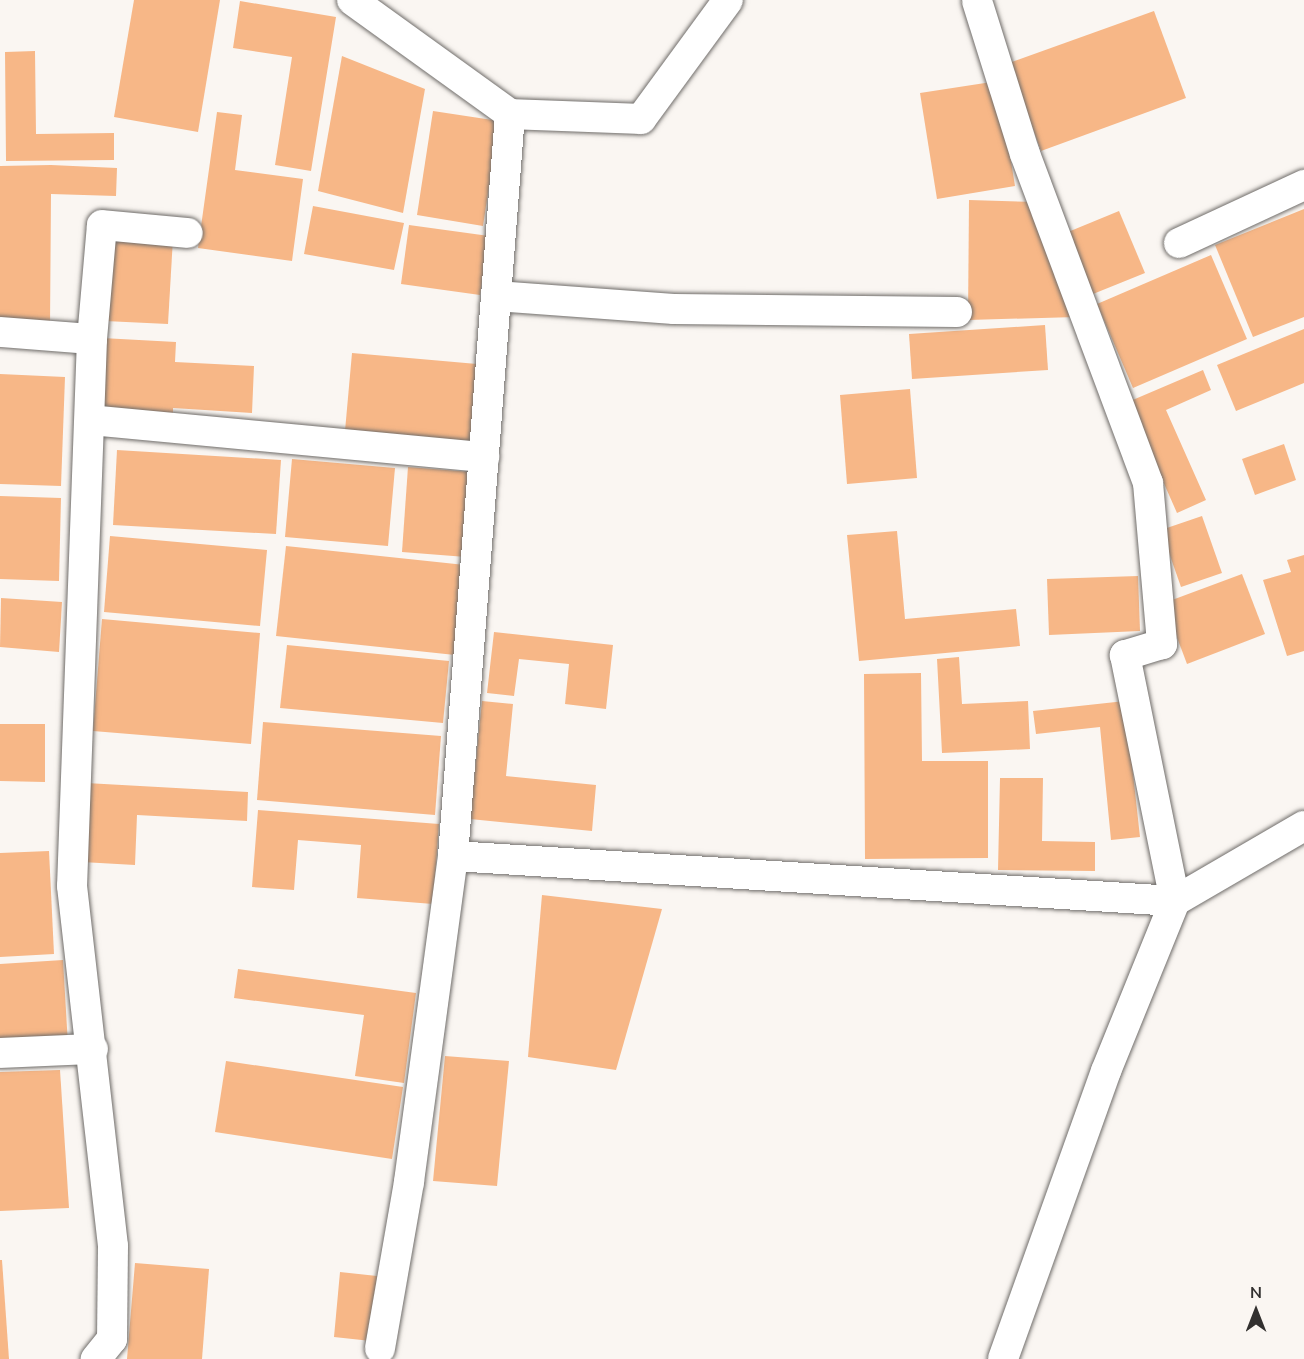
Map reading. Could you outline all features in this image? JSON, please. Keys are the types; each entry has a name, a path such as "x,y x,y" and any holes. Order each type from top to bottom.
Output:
{"street":[{"path":"352,0 510,114 641,119 728,0"},
{"path":"976,1 1025,154 1148,483 1162,644 1125,655 1175,901 1106,1071 1003,1359"},
{"path":"380,1349 409,1182 453,856 510,114"},
{"path":"1179,243 1304,186"},
{"path":"96,1359 112,1339 113,1246 93,1049 72,886 92,339 102,225 188,233"},
{"path":"496,296 674,309 957,312"},
{"path":"0,332 92,339"},
{"path":"90,420 484,457"},
{"path":"453,856 1175,901 1304,826"},
{"path":"0,1053 93,1049"}],"building":[{"path":"134,0 220,0 198,132 114,117"},
{"path":"240,1 336,17 311,171 275,165 292,57 233,48"},
{"path":"1154,11 1186,98 1041,151 1009,63"},
{"path":"35,51 36,134 114,133 114,160 6,161 5,52"},
{"path":"342,56 425,89 403,213 318,191"},
{"path":"998,81 1015,186 937,199 920,93"},
{"path":"433,111 499,121 483,226 417,215"},
{"path":"217,112 242,115 235,170 303,179 292,261 198,248"},
{"path":"51,165 117,168 116,196 51,194 50,328 0,328 0,166"},
{"path":"969,200 1037,202 1076,317 968,320"},
{"path":"313,206 404,223 394,270 304,254"},
{"path":"1304,209 1304,317 1253,337 1215,245"},
{"path":"1119,211 1145,273 1093,294 1068,232"},
{"path":"409,225 489,236 480,295 401,284"},
{"path":"109,235 173,238 168,324 105,321"},
{"path":"1211,255 1247,339 1133,388 1097,304"},
{"path":"1045,325 1048,370 912,379 909,334"},
{"path":"1304,329 1304,383 1236,411 1217,365"},
{"path":"102,338 176,342 175,362 254,366 252,413 173,408 173,418 98,414"},
{"path":"352,353 477,364 470,441 345,431"},
{"path":"1203,370 1211,390 1166,410 1206,500 1177,513 1128,402"},
{"path":"0,374 65,377 61,486 0,484"},
{"path":"910,389 917,478 847,484 840,395"},
{"path":"1284,444 1296,480 1255,495 1242,459"},
{"path":"117,450 281,460 276,534 113,525"},
{"path":"292,459 395,468 388,546 285,537"},
{"path":"408,467 472,472 466,557 402,552"},
{"path":"0,496 61,498 59,581 0,579"},
{"path":"1202,516 1222,573 1181,587 1161,530"},
{"path":"897,531 905,619 1016,609 1020,646 859,661 847,535"},
{"path":"110,536 267,550 260,626 104,612"},
{"path":"286,546 465,565 455,655 276,636"},
{"path":"1304,555 1304,651 1287,656 1263,580 1291,572 1287,560"},
{"path":"1242,574 1265,634 1187,664 1164,603"},
{"path":"1138,576 1140,631 1049,635 1047,579"},
{"path":"1,598 62,602 59,652 0,647"},
{"path":"102,619 260,633 251,744 93,731"},
{"path":"494,632 613,645 606,709 565,704 569,664 519,659 514,696 487,693"},
{"path":"287,645 449,661 443,723 280,708"},
{"path":"959,657 962,704 1028,701 1030,749 942,753 937,659"},
{"path":"921,673 922,761 988,761 988,858 865,859 864,674"},
{"path":"482,701 513,704 506,776 596,785 592,831 470,819"},
{"path":"1125,701 1140,837 1111,840 1100,727 1036,734 1033,711"},
{"path":"263,722 441,736 435,815 257,800"},
{"path":"0,724 45,724 45,782 0,781"},
{"path":"1000,778 1043,778 1042,841 1095,842 1095,871 998,870"},
{"path":"86,783 248,792 247,821 137,815 135,865 82,862"},
{"path":"258,810 439,824 433,904 357,898 361,845 298,840 294,890 252,887"},
{"path":"49,851 54,954 0,957 0,853"},
{"path":"542,895 662,909 616,1070 528,1057"},
{"path":"63,960 68,1045 0,1049 0,964"},
{"path":"238,969 416,993 404,1083 355,1076 364,1015 234,998"},
{"path":"445,1056 509,1061 497,1186 433,1181"},
{"path":"226,1061 403,1087 392,1159 215,1132"},
{"path":"60,1070 69,1208 0,1211 0,1072"},
{"path":"0,1260 2,1260 9,1359 0,1359"},
{"path":"135,1263 209,1269 202,1359 127,1359"},
{"path":"340,1272 377,1276 371,1341 334,1337"}]}
